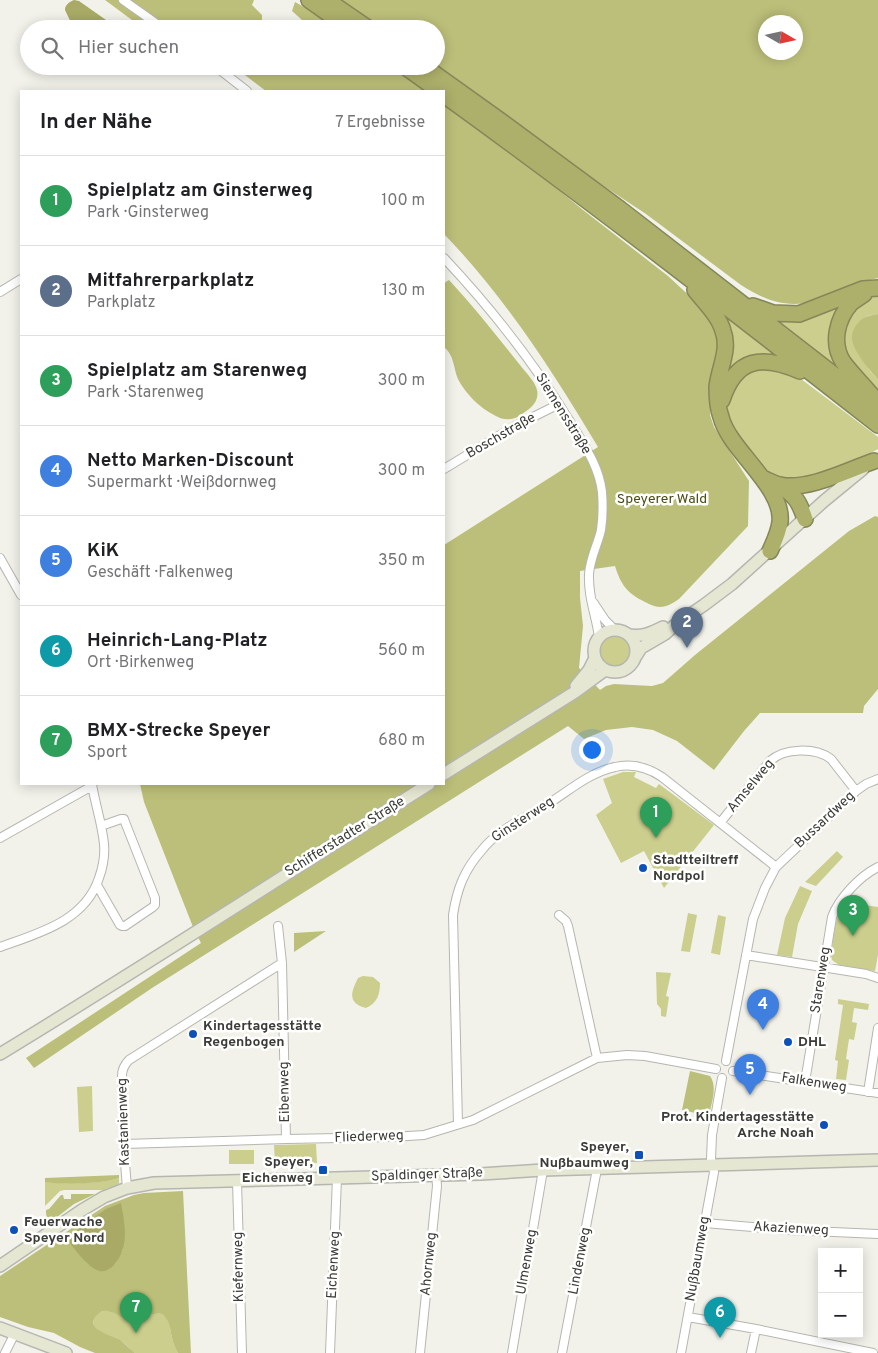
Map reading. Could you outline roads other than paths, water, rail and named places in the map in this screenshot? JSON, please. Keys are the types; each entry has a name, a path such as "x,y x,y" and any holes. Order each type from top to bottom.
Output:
{"highway":[{"path":"309,0 337,20"},
{"path":"327,0 356,20"},
{"path":"417,75 438,90"},
{"path":"437,75 620,209 878,409"},
{"path":"445,96 682,273 878,425"},
{"path":"682,273 715,316 723,330 726,346 717,388 720,416 725,431 762,478 776,490 789,492 799,502 805,519"},
{"path":"739,300 773,313 800,314 863,289 876,288"},
{"path":"876,288 852,302 840,319 836,334 842,360 878,403"},
{"path":"719,408 727,386 735,374 747,365 759,361 786,364 817,378"},
{"path":"776,490 812,483 876,459"},
{"path":"770,551 780,522 776,490"}],"main road":[{"path":"674,624 665,634 641,648 633,663 625,670 614,673 605,670 595,658 594,649 599,637 604,633 615,630 638,637 674,624 704,606 770,551 853,476 876,459"},
{"path":"629,635 635,645 636,656"},
{"path":"551,706 577,685 595,658"},
{"path":"445,773 575,692 605,670"},
{"name":"Schifferstadter Straße","path":"0,1054 76,1008 427,785"},
{"name":"Schifferstadter Straße","path":"0,1062 63,1020 76,1008"},
{"name":"Spaldinger Straße","path":"0,1266 86,1207 104,1197 127,1188 154,1183 878,1160"},
{"path":"0,1328 66,1353"}],"street":[{"path":"123,0 151,20"},
{"path":"226,75 246,90"},
{"name":"Siemensstraße","path":"445,259 503,325 559,404 590,455 596,469 602,490 604,509 601,530 592,555 589,572 590,598 599,637"},
{"path":"0,292 20,280"},
{"name":"Boschstraße","path":"445,468 515,426 559,404"},
{"path":"0,558 20,593"},
{"path":"590,598 605,620 615,630"},
{"name":"Amselweg","path":"720,823 770,761 782,753 812,752 826,755 856,791"},
{"name":"Ginsterweg","path":"458,1124 453,916 455,900 460,883 470,865 486,844 498,834 596,773 617,766 636,766 654,772 776,867"},
{"name":"Bussardweg","path":"726,1061 753,919 757,904 776,867 856,791 878,779"},
{"path":"0,838 92,785 101,826 104,854 97,885 92,894 81,908 68,919 46,930 0,947"},
{"path":"97,885 122,926 125,926 155,905 155,898 124,819 101,826"},
{"name":"Starenweg","path":"805,1082 834,911 841,899 864,877 878,867"},
{"path":"559,915 566,921 568,926 597,1058"},
{"name":"Eibenweg","path":"278,926 282,963 286,1139"},
{"path":"746,955 866,974 878,978"},
{"name":"Kastanienweg","path":"127,1188 122,1076 122,1069 125,1064 282,963"},
{"path":"868,1092 878,1028"},
{"name":"Fliederweg","path":"124,1144 424,1135 473,1120 597,1058 627,1055 645,1056 716,1069"},
{"path":"726,1061 731,1065 733,1071 730,1076 722,1078 717,1074 716,1069 718,1064 726,1061"},
{"name":"Falkenweg","path":"733,1071 878,1093"},
{"name":"Nußbaumweg","path":"681,1353 714,1172 711,1159 712,1135 722,1078"},
{"name":"Lindenweg","path":"562,1353 597,1169"},
{"name":"Ulmenweg","path":"512,1353 543,1170"},
{"name":"Ahornweg","path":"420,1353 437,1186 436,1174"},
{"name":"Eichenweg","path":"330,1353 337,1178"},
{"name":"Kiefernweg","path":"237,1181 242,1353"},
{"name":"Akazienweg","path":"705,1223 789,1230 878,1234"},
{"path":"688,1317 873,1353"},
{"path":"751,1353 756,1329"},
{"path":"6,1353 15,1333"}],"place":[{"name":"Mitfahrerparkplatz","path":"687,648"},
{"name":"Spielplatz am Ginsterweg","path":"656,838"},
{"name":"Stadtteiltreff Nordpol","path":"643,868"},
{"name":"Spielplatz am Starenweg","path":"853,936"},
{"name":"Netto Marken-Discount","path":"763,1030"},
{"name":"Kindertagesstätte Regenbogen","path":"193,1034"},
{"name":"DHL","path":"788,1042"},
{"name":"KiK","path":"750,1095"},
{"name":"Prot. Kindertagesstätte Arche Noah","path":"824,1125"},
{"name":"Speyer, Nußbaumweg","path":"639,1155"},
{"name":"Speyer, Eichenweg","path":"323,1170"},
{"name":"Feuerwache Speyer Nord","path":"14,1230"},
{"name":"BMX-Strecke Speyer","path":"136,1333"},
{"name":"Heinrich-Lang-Platz","path":"720,1338"}],"park label":[{"name":"Speyerer Wald","path":"662,499"}]}
